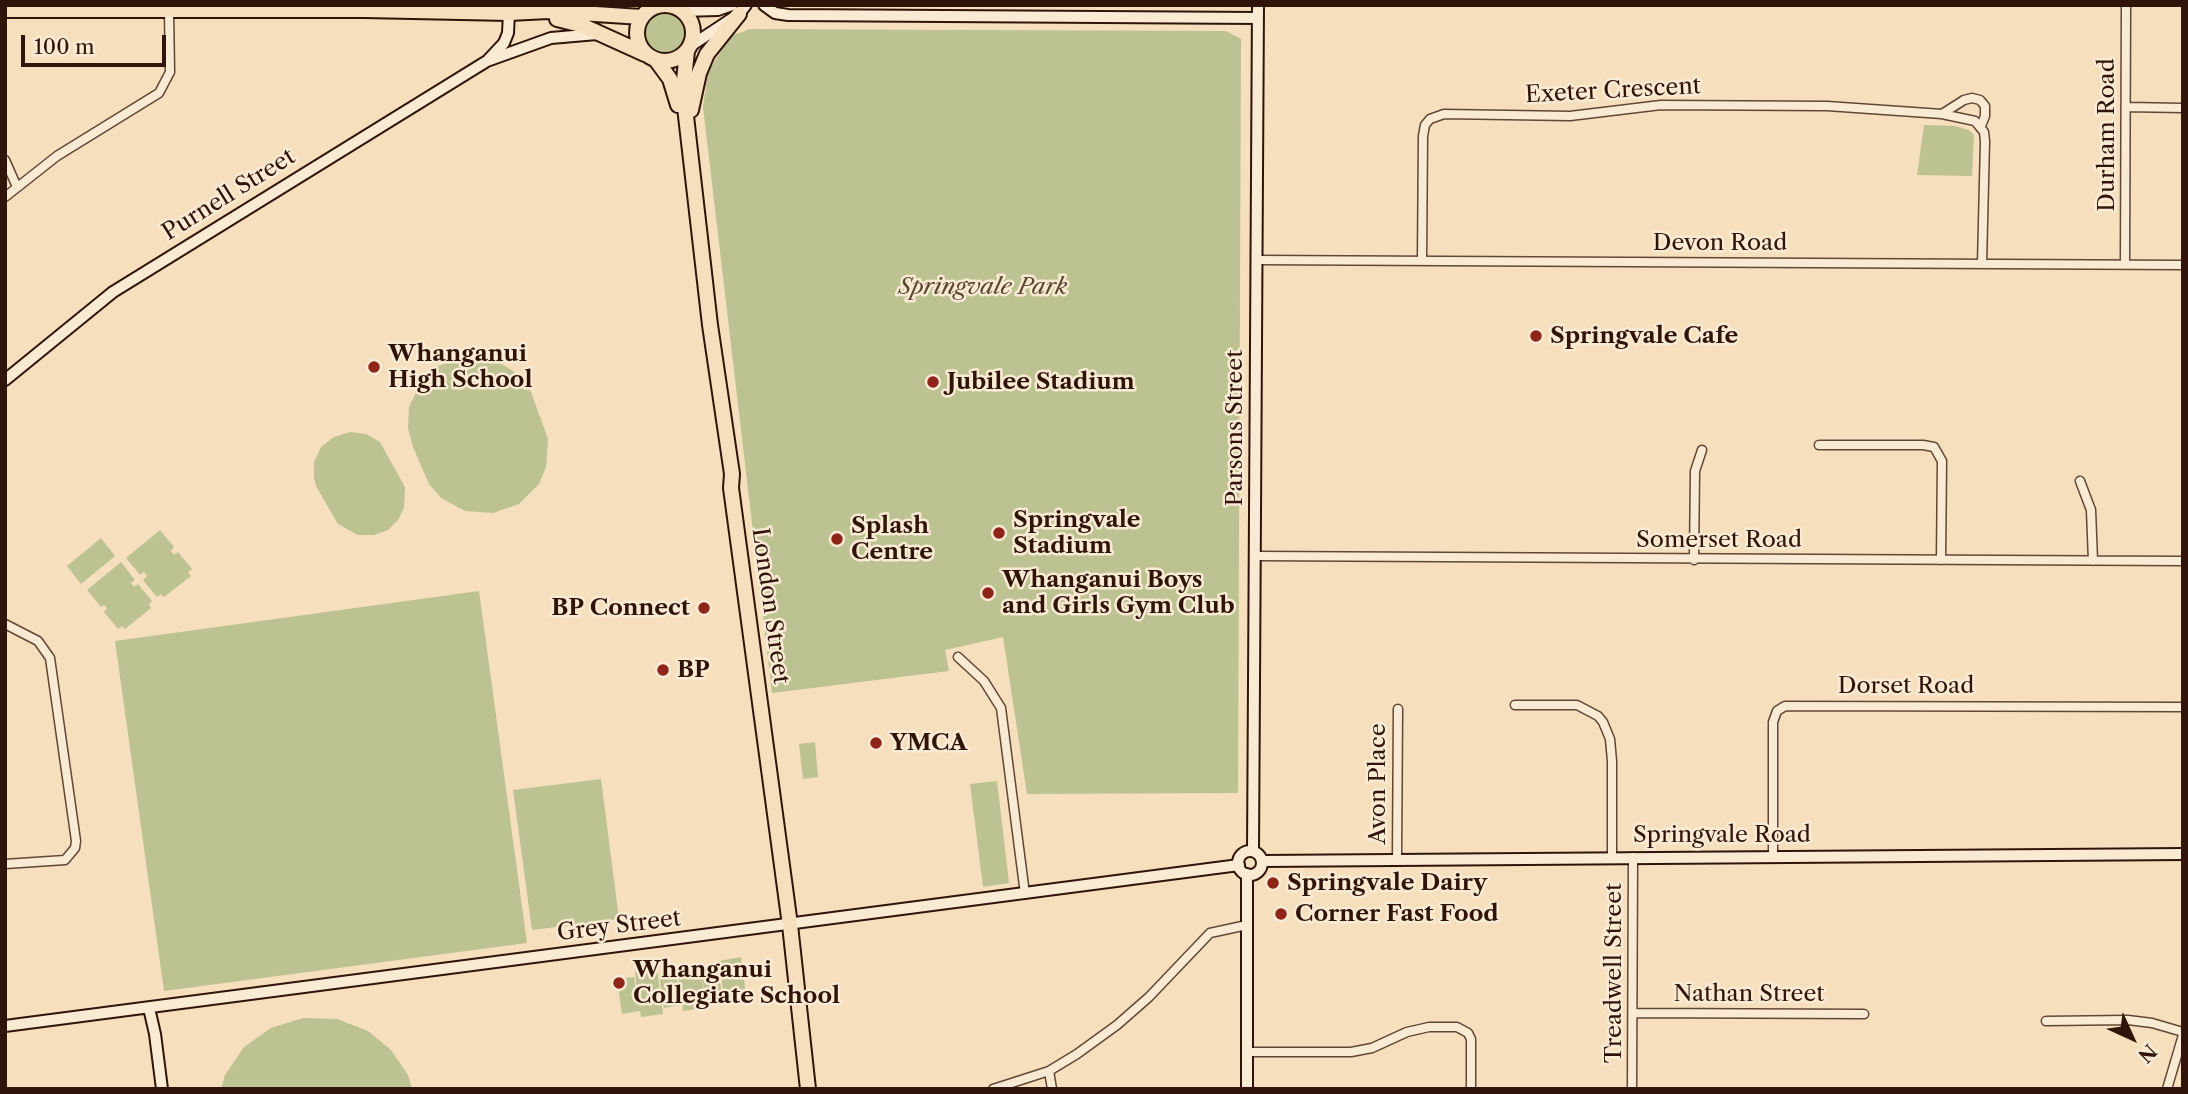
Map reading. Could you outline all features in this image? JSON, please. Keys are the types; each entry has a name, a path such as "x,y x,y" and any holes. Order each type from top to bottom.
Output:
{"highway":[{"path":"5,10 405,9 531,13 648,11 666,5 678,8 687,16 692,29 690,48 674,60 651,57 566,20 531,13"},
{"path":"689,129 694,93 707,54 739,8"},
{"path":"648,11 637,33 641,48 651,57"},
{"name":"London Street","path":"690,48 683,90 808,1089"},
{"name":"London Street","path":"651,57 670,79 689,129"}],"street":[{"path":"764,5 775,13 788,15 1258,18"},
{"name":"Parsons Street","path":"1253,851 1258,5"},
{"name":"Durham Road","path":"2125,264 2126,5"},
{"path":"678,8 739,8"},
{"path":"690,48 739,8"},
{"path":"5,197 57,156 159,93 170,72 169,11"},
{"name":"Purnell Street","path":"487,61 504,43 508,33 509,13"},
{"name":"Purnell Street","path":"5,380 113,292 487,61 551,38 603,34"},
{"path":"1942,114 1972,98 1980,100 1985,106 1981,126 1985,141 1982,264"},
{"name":"Exeter Crescent","path":"1422,261 1423,136 1425,125 1436,116 1570,116 1661,105 1827,106 1942,114 1968,118 1981,126"},
{"path":"2126,107 2183,108"},
{"path":"5,160 17,187"},
{"name":"Devon Road","path":"1257,260 2183,265"},
{"path":"1819,445 1934,447 1942,461 1941,560"},
{"path":"1694,559 1695,471 1702,450"},
{"path":"2080,481 2091,510 2093,561"},
{"name":"Somerset Road","path":"1255,556 2183,561"},
{"path":"5,624 38,641 50,657 76,841 75,848 65,860 5,864"},
{"path":"957,657 984,681 1001,708 1025,894"},
{"path":"1515,705 1577,705 1598,716 1603,722 1610,738 1612,761 1612,857"},
{"name":"Dorset Road","path":"1773,856 1773,722 1777,711 1784,706 2183,707"},
{"name":"Avon Place","path":"1397,859 1398,709"},
{"path":"1253,851 1262,861 1258,871 1247,874 1238,865 1242,854 1253,851"},
{"name":"Springvale Road","path":"1262,861 2183,854"},
{"name":"Treadwell Street","path":"1632,1089 1633,857"},
{"name":"Grey Street","path":"5,1026 1238,865"},
{"path":"1247,874 1247,1089"},
{"path":"993,1089 1049,1071 1117,1025 1149,997 1210,933 1247,925"},
{"path":"149,1008 162,1089"},
{"name":"Nathan Street","path":"1633,1013 1864,1014"},
{"path":"2046,1021 2128,1020 2152,1023 2183,1033 2167,1089"},
{"path":"1247,1052 1351,1052 1372,1048 1407,1032 1429,1027 1457,1027 1468,1033 1471,1039 1471,1089"},
{"path":"1049,1071 1052,1089"}],"green space":[{"path":"665,11 680,18 687,33 680,48 665,55 650,48 643,33 650,18"},
{"name":"Springvale Park","path":"748,29 1226,31 1241,39 1238,793 1027,794 1003,637 945,650 949,671 772,693 703,107 708,72 731,35"},
{"path":"1924,125 1955,126 1969,130 1974,135 1972,176 1917,175"},
{"path":"464,356 494,359 519,375 531,392 548,439 546,467 539,484 519,504 493,513 465,511 441,498 429,484 408,428 409,407 422,380 436,367"},
{"path":"350,432 366,434 380,442 405,487 404,508 398,520 388,530 374,535 358,535 338,524 314,478 314,462 321,447 334,437"},
{"path":"160,530 174,547 171,551 174,555 178,552 192,569 188,572 191,576 164,597 161,594 157,597 143,580 147,576 144,572 140,575 126,558"},
{"path":"101,538 115,556 81,584 67,566"},
{"path":"121,562 135,580 131,583 134,587 138,584 152,601 149,604 151,608 125,629 122,626 118,629 104,612 107,608 104,605 101,607 87,590"},
{"path":"479,591 527,943 164,991 115,641"},
{"path":"815,742 818,777 803,779 799,744"},
{"path":"601,779 619,919 532,930 513,790"},
{"path":"997,781 1009,883 983,887 970,784"},
{"path":"741,957 747,1002 725,1005 719,961"},
{"path":"699,964 700,968 717,965 723,999 706,1002 701,973 705,1008 683,1011 677,966"},
{"path":"657,969 663,1014 641,1017 640,1011 622,1014 617,979 634,977 639,1010 635,972"},
{"path":"676,971 681,1005 664,1008 659,974"},
{"path":"303,1018 337,1019 368,1031 391,1050 408,1075 412,1089 221,1089 225,1075 244,1047 271,1028"}],"place":[{"name":"Springvale Cafe","path":"1536,336"},
{"name":"Whanganui High School","path":"374,367"},
{"name":"Jubilee Stadium","path":"933,382"},
{"name":"Springvale Stadium","path":"999,533"},
{"name":"Splash Centre","path":"837,539"},
{"name":"Whanganui Boys and Girls Gym Club","path":"988,593"},
{"name":"BP Connect","path":"704,608"},
{"name":"BP","path":"663,670"},
{"name":"YMCA","path":"876,743"},
{"name":"Springvale Dairy","path":"1273,883"},
{"name":"Corner Fast Food","path":"1281,914"},
{"name":"Whanganui Collegiate School","path":"619,983"}]}
